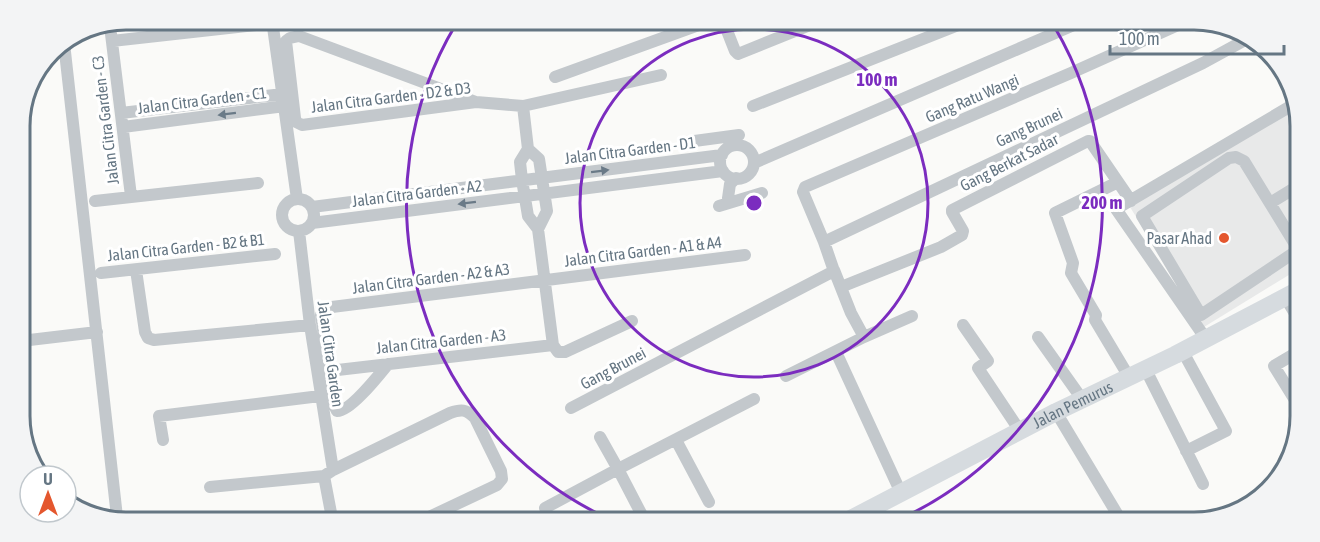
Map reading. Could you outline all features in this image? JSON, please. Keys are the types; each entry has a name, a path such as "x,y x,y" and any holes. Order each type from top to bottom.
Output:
{"street":[{"path":"112,41 205,30"},
{"path":"274,30 297,199"},
{"path":"555,77 683,30"},
{"path":"727,30 738,54 798,30"},
{"path":"753,106 946,30"},
{"path":"754,163 1062,30"},
{"name":"Gang Ratu Wangi","path":"824,242 803,192 805,187 1071,74 1167,30"},
{"name":"Jalan Citra Garden - C3","path":"111,32 131,196"},
{"name":"Jalan Citra Garden - D2 & D3","path":"476,102 299,36 290,38 285,46 295,118 299,124 306,125 476,102 523,106"},
{"name":"Gang Brunei","path":"824,242 1193,68 1241,42"},
{"path":"65,52 116,511"},
{"path":"554,347 538,229 528,216 522,180 520,162 528,149 523,106 661,75"},
{"path":"121,113 284,100"},
{"name":"Jalan Citra Garden - C1","path":"123,127 284,100"},
{"path":"1210,337 1116,210 1288,108"},
{"name":"Gang Berkat Sadar","path":"846,285 941,247 962,234 952,210 1088,141 1131,201"},
{"path":"687,142 728,143 746,148 753,157 754,163 750,172 730,184 728,198 733,201"},
{"path":"719,206 757,195 753,188 740,178 726,175 723,171 720,161 728,143"},
{"name":"Jalan Citra Garden - D1","path":"312,207 542,178 728,143"},
{"path":"528,149 539,159 545,194 546,211 538,229"},
{"path":"1210,337 1201,315 1143,216 1229,158 1236,157 1244,161 1290,236"},
{"name":"Jalan Citra Garden - A2","path":"312,223 723,171"},
{"path":"1118,182 1055,213 1073,263 1071,273 1096,315 1095,320 1137,372 1186,451 1203,484"},
{"path":"95,201 258,183"},
{"path":"1270,203 1290,191"},
{"path":"297,199 305,201 314,212 309,227 299,231 287,228 282,217 284,207 291,200 297,199"},
{"name":"Jalan Citra Garden","path":"299,231 329,473 332,512"},
{"path":"824,242 851,313 864,337"},
{"name":"Jalan Citra Garden - B2 & B1","path":"101,273 275,254"},
{"path":"1201,315 1290,254"},
{"name":"Jalan Citra Garden - A1 & A4","path":"545,280 745,255"},
{"path":"136,270 145,332 148,338 154,340 309,325"},
{"name":"Gang Brunei","path":"571,408 834,270"},
{"name":"Jalan Citra Garden - A2 & A3","path":"322,311 328,307 545,280"},
{"name":"Jalan Pemurus","path":"864,512 1290,295"},
{"name":"Jalan Citra Garden","path":"322,311 334,407 340,412 346,409 388,364"},
{"path":"786,376 912,316"},
{"name":"Jalan Citra Garden - A3","path":"329,371 554,347 561,353 632,321"},
{"path":"963,325 988,361 978,368 1020,431"},
{"path":"30,340 97,332"},
{"path":"1038,337 1082,399"},
{"path":"1182,350 1226,431 1186,451"},
{"path":"836,352 902,493"},
{"path":"1290,357 1274,366 1290,392"},
{"path":"163,440 159,416 320,396"},
{"path":"545,508 754,399"},
{"path":"210,487 329,473 450,413 468,411 475,418 501,471 502,479 497,485 440,512"},
{"path":"1056,412 1116,512"},
{"path":"600,437 640,512"},
{"path":"676,440 709,502"}],"shaded area":[{"name":"Pasar Ahad","path":"1289,111 1290,274 1204,327 1130,207"}],"place":[{"name":"Pasar Ahad","path":"1224,238"}]}
